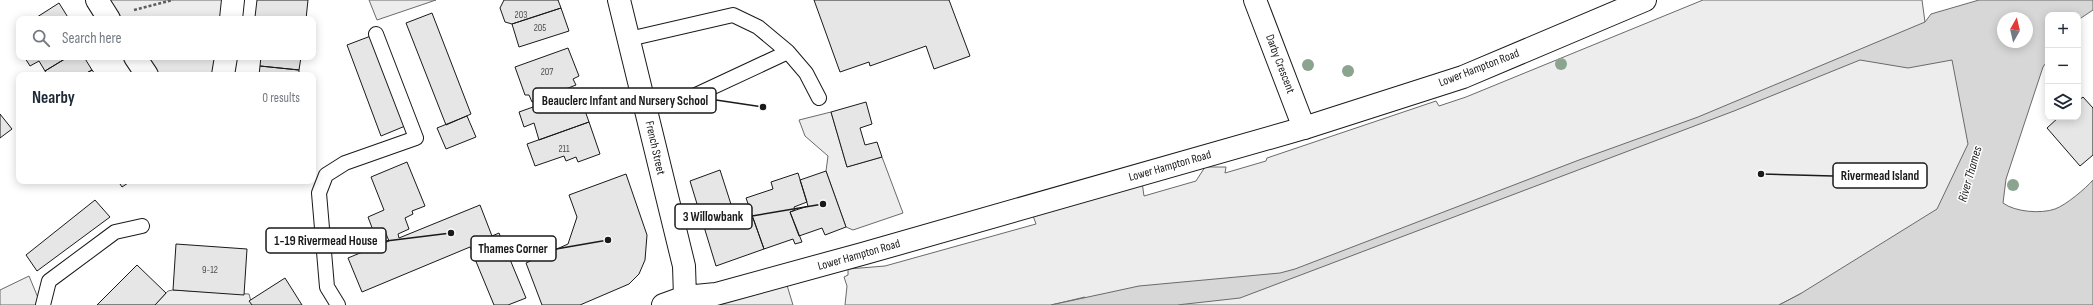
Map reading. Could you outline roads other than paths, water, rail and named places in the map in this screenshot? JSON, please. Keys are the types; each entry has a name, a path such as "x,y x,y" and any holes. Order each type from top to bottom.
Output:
{"street":[{"path":"231,16 233,0"},
{"name":"French Street","path":"619,0 630,39 684,266 684,297"},
{"name":"Darby Crescent","path":"1255,0 1304,128"},
{"name":"Lower Hampton Road","path":"662,305 684,297 716,294 1304,128 1463,76 1645,0"},
{"path":"137,60 145,72"},
{"path":"224,72 226,60"}],"lane":[{"path":"630,39 733,15 758,27 788,52 806,74 819,98"},
{"path":"338,305 327,287 319,193 326,175 345,163 416,138 376,34"},
{"path":"685,100 788,52"},
{"path":"43,305 49,281 116,232 142,226"}],"water":[{"name":"River Thames","path":"1979,0 2093,0 2093,10 2081,18 2081,12 2045,12 2045,64 2006,179 2003,203 2021,210 2036,212 2049,211 2070,200 2093,180 2093,305 1779,305 1800,294 1937,209 1968,144 1952,60 1908,68 1860,60 1734,111 1240,298 1177,305 1051,305 1139,286 1280,273 1295,269 1579,160 1698,117 1925,22 1931,14"}],"place":[{"name":"Beauclerc Infant and Nursery School","path":"763,107"},
{"name":"Rivermead Island","path":"1761,174"},
{"name":"3 Willowbank","path":"823,204"},
{"name":"1-19 Rivermead House","path":"451,233"},
{"name":"Thames Corner","path":"608,240"}]}
